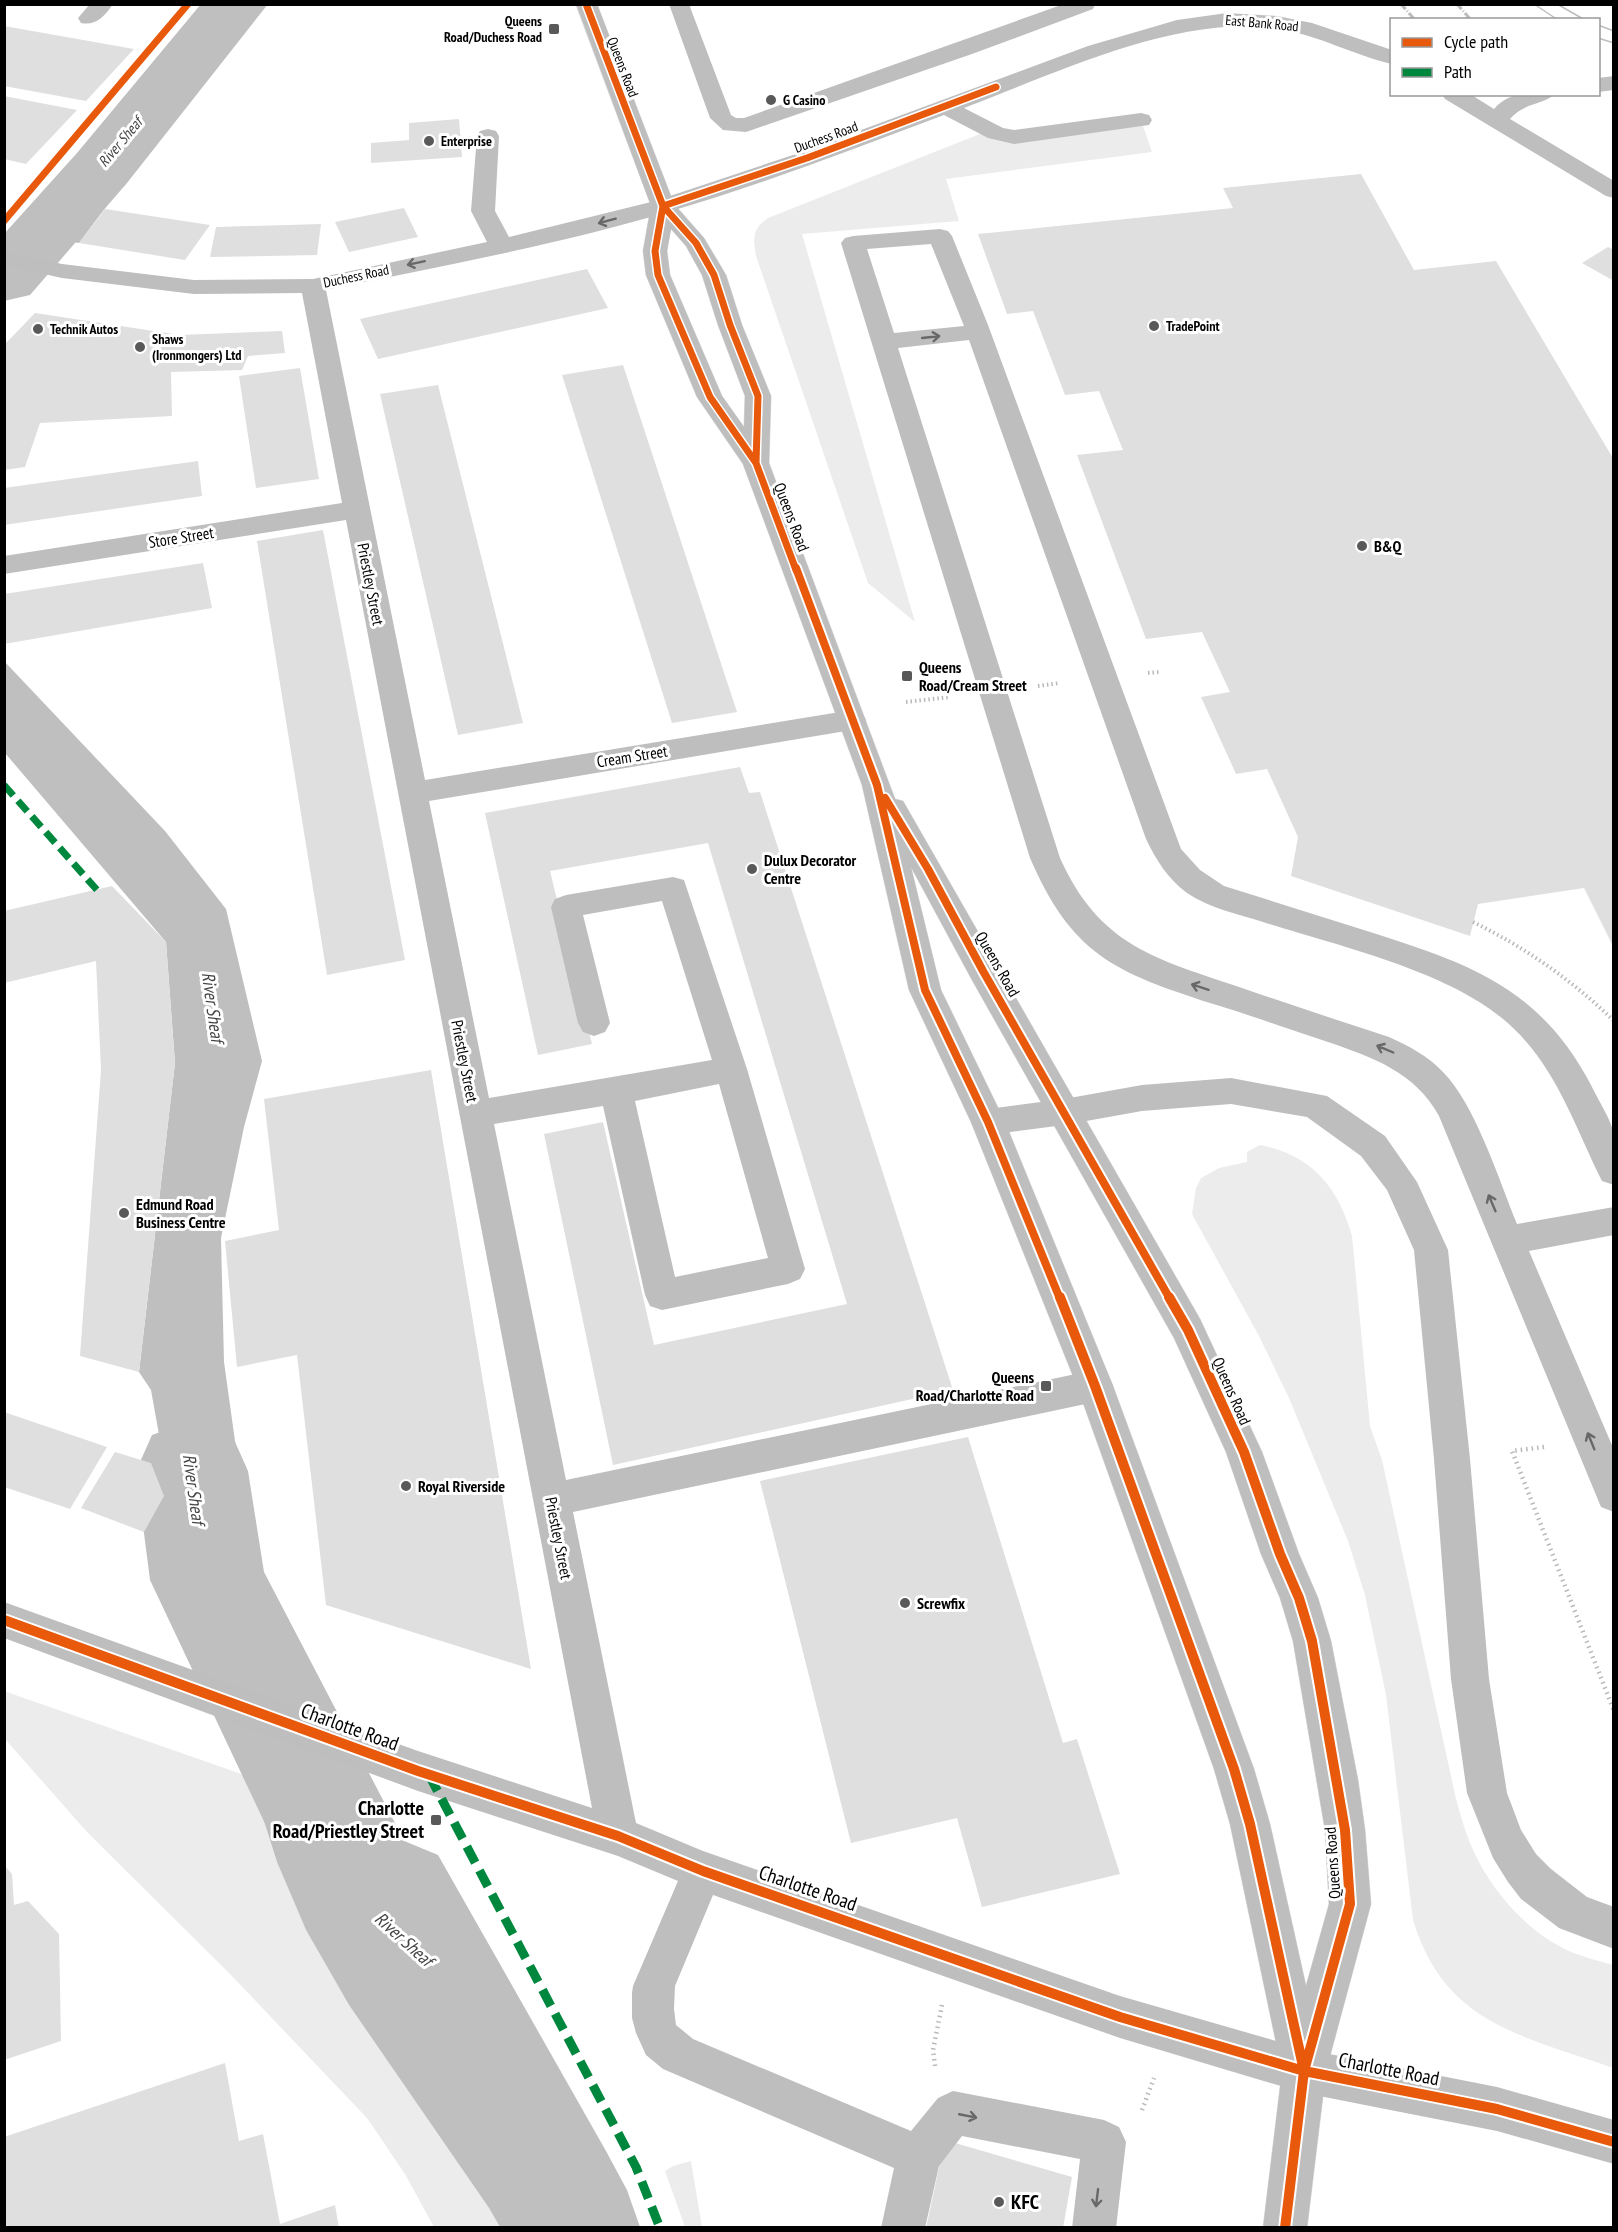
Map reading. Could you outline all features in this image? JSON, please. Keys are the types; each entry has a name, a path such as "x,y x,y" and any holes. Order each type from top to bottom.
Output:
{"main road":[{"name":"Queens Road","path":"586,4 603,55 663,206 696,243 714,275 730,325 758,396 756,463"},
{"path":"682,4 680,5 721,118 731,124 746,125 976,69 1021,53 1085,4"},
{"path":"1212,20 1232,4"},
{"path":"1298,4 1340,27"},
{"name":"East Bank Road","path":"1212,20 1242,10 1261,7 1300,12 1340,27 1390,57"},
{"name":"Duchess Road","path":"4,258 62,271 194,287 313,286 562,233 663,206 743,181 946,107 976,69 1021,53 1141,36 1212,20"},
{"name":"East Bank Road","path":"1212,20 1277,22 1312,29 1390,57"},
{"path":"1456,96 1614,191"},
{"path":"1497,121 1505,108 1516,101 1535,96"},
{"path":"946,107 996,133 1014,137 1141,120"},
{"path":"488,136 483,211 501,245"},
{"name":"Queens Road","path":"663,206 655,251 658,275 710,397 756,463 877,785 925,990 988,1122 1095,1386 1237,1780 1250,1824 1304,2071"},
{"path":"1614,1171 1568,1072 1530,1025 1489,992 1451,971 1213,894 1190,880 1173,861 1161,840 978,332 940,236 853,243 1045,858 1067,900 1102,940 1114,950 1141,964 1179,980 1378,1046 1418,1066 1435,1082 1455,1113 1614,1495"},
{"name":"Priestley Street","path":"313,286 618,1836"},
{"path":"884,342 978,332"},
{"name":"Store Street","path":"4,565 357,509"},
{"name":"Cream Street","path":"412,793 852,720"},
{"name":"Queens Road","path":"877,785 928,869 1188,1330 1244,1452 1280,1554 1299,1598 1312,1641 1338,1779 1345,1830 1350,1904 1304,2071 1285,2228"},
{"path":"594,1023 566,907 673,888 731,1069 788,1269 662,1294 616,1091"},
{"path":"475,1114 731,1069"},
{"path":"988,1122 1064,1112 1142,1098 1231,1091 1315,1105 1373,1146 1400,1182 1431,1250 1452,1459 1470,1679 1487,1793 1507,1844 1522,1868 1536,1884 1574,1913 1614,1928"},
{"path":"1508,1240 1614,1221"},
{"path":"552,1500 1095,1386"},
{"name":"Charlotte Road","path":"4,1620 418,1771 618,1836 703,1871 1120,2017 1304,2071 1497,2109 1614,2142"},
{"path":"703,1871 654,1986 652,2001 655,2025 666,2046 678,2054 919,2156"},
{"path":"903,2228 919,2156 953,2113 1104,2142 1094,2228"}],"path":[{"path":"1473,922 1526,950 1565,976 1614,1021"},
{"path":"1591,1440 1512,1451 1614,1711"},
{"path":"952,1958 933,2050 934,2063 953,2113"}],"shaded area":[{"path":"1141,120 1152,152 946,179 959,221 802,234 915,622 868,583 756,256 754,239 756,230 768,218 990,130 1004,136"},
{"path":"1260,1145 1294,1156 1308,1165 1331,1188 1346,1219 1352,1236 1370,1426 1382,1460 1456,1799 1464,1826 1481,1866 1499,1893 1522,1918 1547,1939 1567,1950 1613,1965 1613,2068 1518,2034 1491,2021 1466,2004 1445,1983 1427,1955 1413,1920 1386,1695 1365,1595 1348,1541 1289,1398 1259,1336 1192,1214 1196,1188 1201,1178 1219,1168 1247,1162 1247,1152"},
{"path":"4,1691 250,1777 277,1862 306,1930 349,2005 500,2227 434,2227 405,2174 367,2118 229,1973 87,1832 5,1739"},
{"path":"691,2161 702,2227 685,2227 665,2171"}],"water":[{"path":"205,5 264,5 193,90 79,243 9,233"},
{"path":"4,661 165,831 226,909 262,1061 244,1127 221,1238 224,1362 251,1556 270,1628 187,1591 151,1390 139,1372 175,1063 166,942 5,753"},
{"path":"250,1777 438,1855 606,2151 627,2190 640,2227 500,2227 349,2005 306,1930 277,1862"}],"building":[{"path":"4,26 134,49 86,101 4,86"},
{"path":"4,96 77,110 26,164 4,159"},
{"name":"Enterprise","path":"459,119 462,157 371,163 371,143 409,140 409,123"},
{"name":"B&Q","path":"1361,174 1414,270 1496,261 1614,460 1614,948 1584,888 1478,904 1470,936 1291,876 1298,837 1267,769 1236,774 1201,697 1230,692 1202,632 1146,639 1077,455 1123,450 1099,391 1065,395 1033,311 1007,314 978,234 1233,208 1223,188"},
{"path":"404,208 418,237 349,252 335,222"},
{"path":"105,209 210,225 185,260 79,243"},
{"path":"321,224 317,255 210,257 216,227"},
{"path":"1608,247 1614,250 1614,281 1582,263"},
{"path":"587,269 608,308 378,359 360,319"},
{"path":"35,313 180,335 282,331 285,353 248,356 242,370 171,372 172,416 40,423 25,467 4,470 4,341 7,342"},
{"path":"623,365 737,712 672,723 562,375"},
{"path":"300,368 319,479 256,488 239,376"},
{"path":"438,385 523,723 458,735 380,394"},
{"path":"198,461 202,496 4,525 4,488"},
{"path":"323,530 405,960 327,975 257,541"},
{"path":"203,563 212,608 4,644 4,594"},
{"path":"740,767 749,793 760,792 953,1390 613,1465 544,1134 603,1122 654,1345 847,1304 708,843 550,871 592,1044 538,1055 485,813"},
{"name":"Edmund Road Business Centre","path":"112,886 166,942 175,1063 139,1372 80,1356 101,1070 96,961 4,983 4,911"},
{"name":"Royal Riverside","path":"431,1070 531,1669 326,1605 297,1355 237,1367 225,1241 279,1230 264,1099"},
{"path":"4,1412 107,1447 70,1509 4,1487"},
{"name":"Screwfix","path":"968,1437 1063,1743 1077,1739 1120,1874 982,1907 957,1818 851,1843 760,1481"},
{"path":"115,1452 151,1463 164,1496 144,1532 81,1508"},
{"path":"4,1865 12,1874 14,1905 28,1901 59,1934 61,2041 4,2060"},
{"path":"225,2063 239,2141 263,2134 280,2224 335,2205 339,2228 4,2228 4,2137"},
{"name":"KFC","path":"945,2140 1072,2177 1063,2228 926,2228"}],"waterway":[{"name":"River Sheaf","path":"4,279 102,168 236,4"},
{"name":"River Sheaf","path":"192,1471 208,1580 373,1912 390,1927"}],"tram line":[{"path":"1534,4 1555,18"},
{"path":"1557,4 1582,18"},
{"path":"1600,26 1614,31"},
{"path":"1600,39 1614,43"}],"railway":[{"path":"1401,4 1413,18"},
{"path":"1457,4 1469,18"}],"marked path":[{"path":"4,785 97,890"},
{"path":"429,1775 636,2167 660,2228"}],"cycle path":[{"path":"4,221 188,4"},
{"path":"586,4 663,206 696,243 714,275 730,325 758,396 756,463"},
{"path":"663,206 807,158 996,87"},
{"path":"663,206 655,251 658,275 710,397 756,463 877,785 925,990 988,1122 1095,1386 1234,1769 1250,1824 1304,2071"},
{"path":"885,798 928,869 983,971 1188,1330 1244,1452 1280,1554 1299,1598 1312,1641 1338,1780 1345,1830 1350,1904 1304,2071 1285,2228"},
{"path":"4,1620 418,1771 618,1836 703,1871 1120,2017 1304,2071 1497,2109 1614,2142"}],"place":[{"name":"Queens Road/Duchess Road","path":"554,29"},
{"name":"G Casino","path":"771,100"},
{"name":"Enterprise","path":"429,141"},
{"name":"TradePoint","path":"1154,326"},
{"name":"Technik Autos","path":"38,329"},
{"name":"Shaws (Ironmongers) Ltd","path":"140,347"},
{"name":"B&Q","path":"1362,546"},
{"name":"Queens Road/Cream Street","path":"907,676"},
{"name":"Dulux Decorator Centre","path":"752,869"},
{"name":"Edmund Road Business Centre","path":"124,1213"},
{"name":"Queens Road/Charlotte Road","path":"1046,1386"},
{"name":"Royal Riverside","path":"406,1486"},
{"name":"Screwfix","path":"905,1603"},
{"name":"Charlotte Road/Priestley Street","path":"436,1820"},
{"name":"KFC","path":"999,2202"}]}
